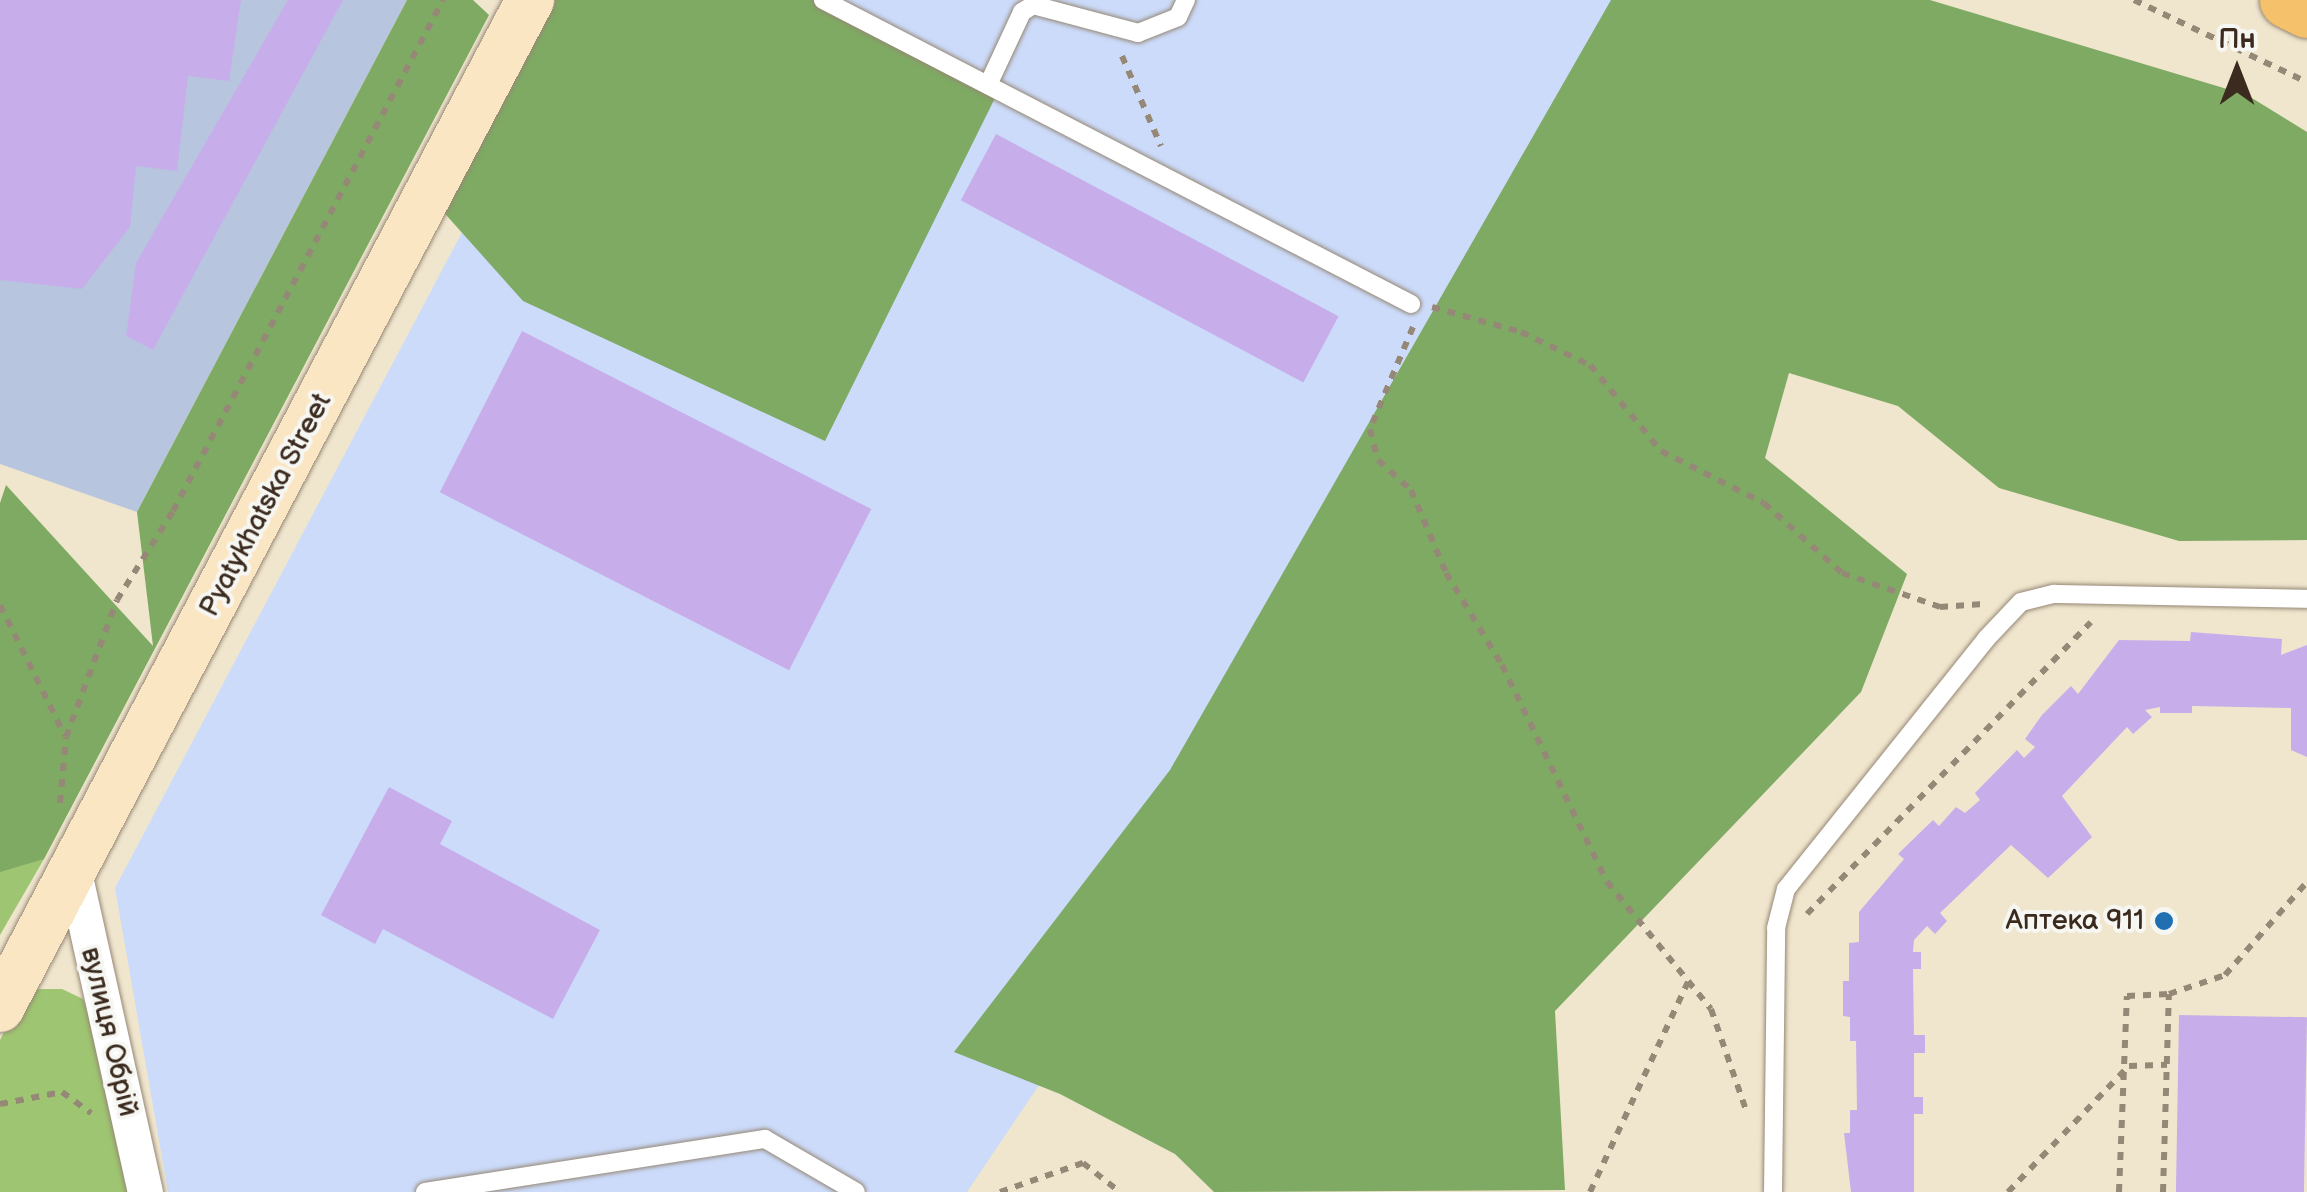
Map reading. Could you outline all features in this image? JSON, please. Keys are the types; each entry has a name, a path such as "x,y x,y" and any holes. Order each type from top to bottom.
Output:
{"main road":[{"path":"2286,0 2307,10"}],"street":[{"name":"Pyatykhatska Street","path":"0,1008 530,0"},
{"name":"вулиця Обрій","path":"74,872 145,1192"}],"lane":[{"path":"823,0 1411,304"},
{"path":"988,85 1022,12 1034,5 1138,33 1178,18 1186,0"},
{"path":"1773,1192 1776,928 1786,889 2021,602 2054,594 2307,599"},
{"path":"426,1192 765,1138 856,1192"}],"path":[{"path":"58,824 66,737 117,600 172,511 442,0"},
{"path":"2134,0 2307,82"},
{"path":"1114,36 1177,183"},
{"path":"1411,304 1478,318 1590,364 1661,451 1764,502 1842,573 1940,607 2021,602"},
{"path":"1411,304 1418,314 1370,429 1378,460 1411,490 1446,573 1502,665 1607,882 1711,1010 1748,1114"},
{"path":"0,605 66,737"},
{"path":"1804,936 1804,916 2103,609"},
{"path":"2119,1192 2127,996 2169,994 2225,975 2307,882"},
{"path":"1590,1192 1688,982"},
{"path":"2164,1192 2169,994"},
{"path":"2008,1192 2129,1066 2167,1066"},
{"path":"0,1104 62,1092 102,1122 130,1124"},
{"path":"1000,1192 1083,1163 1120,1192"}],"shaded area":[{"path":"0,0 407,0 137,512 0,464"},
{"path":"585,0 1652,0 1087,1014 967,1192 168,1192 115,888"}],"green space":[{"path":"407,0 473,0 489,15 44,859 0,872 0,503 6,485 153,646 137,512"},
{"path":"536,0 813,0 995,98 825,441 523,301 439,207"},
{"path":"1611,0 1930,0 2247,95 2307,132 2307,540 2179,541 1999,488 1898,406 1789,373 1765,458 1907,574 1861,692 1555,1011 1565,1190 1214,1192 1175,1154 1060,1094 954,1052 1170,770"},
{"path":"0,757 44,859 0,935"},
{"path":"39,989 62,989 83,999 102,1038 138,1192 0,1192 0,1040 23,995"}],"building":[{"path":"0,0 241,0 229,81 188,76 177,171 136,166 130,227 82,289 0,280"},
{"path":"288,0 343,0 153,350 126,336 136,263"},
{"path":"996,134 1339,316 1303,382 961,200"},
{"path":"522,331 871,509 789,670 440,492"},
{"path":"2191,632 2282,639 2281,655 2307,645 2307,757 2291,750 2291,708 2192,706 2192,713 2160,713 2160,707 2145,710 2152,717 2133,734 2127,727 2062,796 2092,837 2048,878 2011,845 1940,913 1947,921 1935,934 1927,926 1914,940 1913,952 1921,952 1921,969 1913,969 1914,1035 1925,1035 1925,1053 1914,1053 1914,1097 1923,1097 1923,1114 1914,1114 1914,1192 1851,1192 1844,1133 1850,1133 1850,1110 1857,1110 1856,1041 1850,1041 1850,1017 1843,1016 1843,981 1849,981 1849,943 1859,942 1859,912 1904,859 1898,854 1933,820 1939,826 1956,807 1965,813 1980,800 1975,793 2017,750 2024,758 2035,747 2025,739 2042,715 2071,686 2078,694 2119,640 2190,641"},
{"path":"389,787 452,821 440,844 600,930 553,1019 383,929 375,944 321,915"},
{"path":"2179,1015 2307,1017 2304,1192 2176,1192"}],"place":[{"name":"Аптека 911","path":"2164,921"}]}
